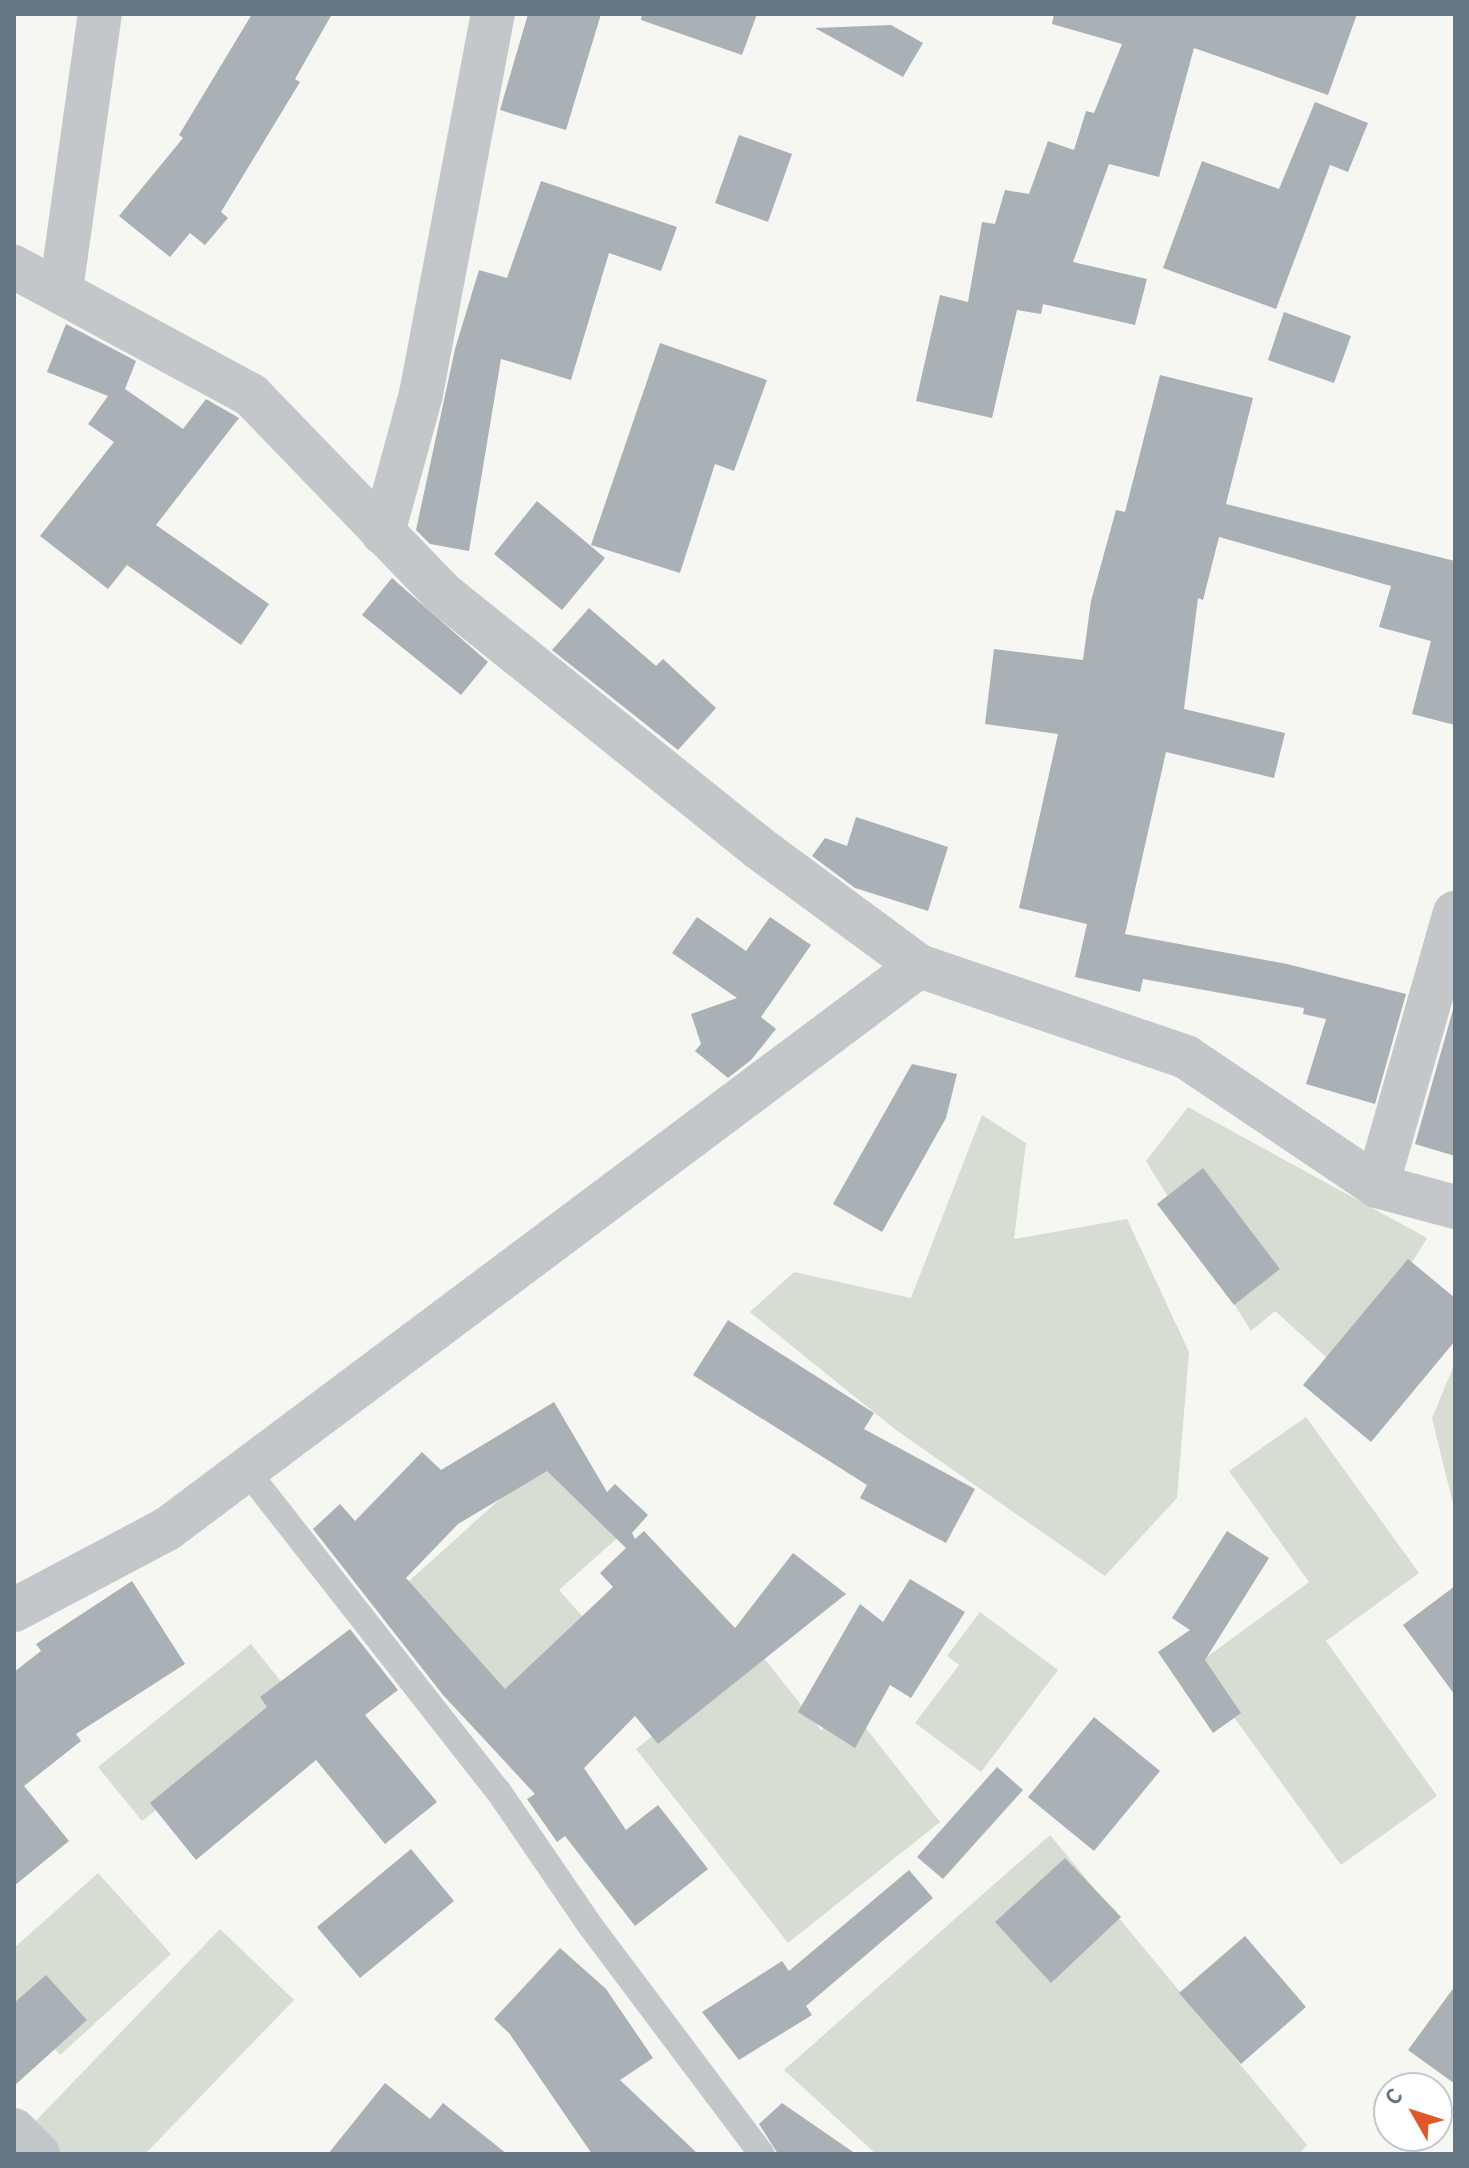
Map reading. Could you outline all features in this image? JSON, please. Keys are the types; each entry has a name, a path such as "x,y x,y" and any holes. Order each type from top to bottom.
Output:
{"street":[{"path":"61,290 100,14"},
{"path":"383,533 421,394 493,14"},
{"path":"14,267 251,395 442,593 759,848 919,966 1186,1057 1377,1186 1455,1207"},
{"path":"1377,1186 1455,913"},
{"path":"14,1610 167,1529 919,966"},
{"path":"14,2130 38,2154"}],"lane":[{"path":"247,1471 499,1792 589,1924 762,2154"}],"shaded area":[{"path":"1188,1107 1427,1238 1344,1373 1275,1311 1251,1331 1146,1161"},
{"path":"982,1115 1026,1143 1014,1239 1127,1219 1189,1352 1177,1498 1105,1576 896,1430 750,1312 794,1272 911,1298"},
{"path":"1455,1363 1455,1512 1432,1418"},
{"path":"1306,1417 1419,1573 1326,1641 1437,1796 1341,1865 1196,1665 1309,1582 1229,1471"},
{"path":"561,1444 633,1524 559,1590 636,1677 546,1758 397,1592"},
{"path":"980,1612 1058,1670 981,1772 915,1723 959,1665 947,1656"},
{"path":"251,1644 295,1699 142,1821 98,1767"},
{"path":"759,1652 821,1730 850,1708 940,1822 788,1943 636,1749"},
{"path":"1050,1835 1307,2145 1299,2154 876,2154 784,2070"},
{"path":"98,1873 171,1954 60,2055 14,2004 14,1948"},
{"path":"220,1929 294,2000 145,2154 63,2154 32,2125"}],"building":[{"path":"252,14 332,14 295,79 300,82 221,212 228,218 205,245 190,233 170,257 119,216 183,138 179,135"},
{"path":"528,14 601,14 566,130 500,110"},
{"path":"642,14 757,14 742,55 641,20"},
{"path":"1054,14 1357,14 1328,95 1194,48 1159,177 1109,164 1073,262 1147,279 1135,325 1043,304 1041,314 1017,310 992,418 916,401 940,295 968,302 982,222 995,224 1005,190 1029,194 1048,141 1074,150 1086,111 1094,113 1122,44 1052,24"},
{"path":"891,25 923,43 903,77 815,28"},
{"path":"1315,102 1368,123 1348,172 1330,165 1276,309 1163,268 1202,161 1279,189"},
{"path":"739,135 792,154 768,222 715,203"},
{"path":"541,181 677,227 661,271 609,253 571,380 501,359 469,551 430,544 416,530 455,349 479,270 507,278"},
{"path":"1284,312 1351,336 1334,383 1268,360"},
{"path":"66,324 136,361 125,389 183,429 206,399 239,418 156,525 269,604 241,645 127,565 108,589 40,536 114,442 88,424 108,396 47,372"},
{"path":"660,343 767,380 734,471 715,464 680,573 591,545"},
{"path":"1160,375 1253,398 1226,504 1455,561 1455,725 1412,714 1431,641 1379,627 1391,586 1219,537 1203,600 1198,598 1184,709 1285,733 1274,778 1166,752 1125,934 1287,964 1406,994 1375,1104 1306,1084 1326,1019 1303,1014 1304,1008 1143,979 1140,992 1075,977 1087,924 1019,908 1058,734 985,724 994,649 1083,660 1091,601 1116,510 1125,512"},
{"path":"537,501 605,558 562,610 494,554"},
{"path":"392,578 488,662 461,695 362,615"},
{"path":"589,608 656,666 663,659 716,708 678,750 552,650"},
{"path":"856,817 948,847 928,911 855,888 812,856 825,838 847,846"},
{"path":"697,917 746,951 770,917 811,945 761,1017 776,1029 751,1060 728,1078 695,1051 701,1044 691,1014 737,998 672,953"},
{"path":"1455,1006 1455,1156 1415,1144"},
{"path":"912,1064 957,1074 946,1118 882,1232 833,1204"},
{"path":"1203,1168 1280,1269 1234,1305 1157,1204"},
{"path":"1408,1259 1455,1298 1455,1341 1371,1442 1303,1385"},
{"path":"728,1320 874,1413 864,1429 975,1489 946,1543 860,1498 867,1485 693,1375"},
{"path":"554,1402 607,1492 615,1484 648,1515 632,1533 635,1539 644,1531 735,1628 793,1553 846,1594 658,1744 635,1716 584,1768 626,1830 658,1805 708,1869 635,1926 565,1836 557,1842 527,1799 535,1794 443,1695 313,1529 340,1504 355,1521 422,1452 441,1470","holes":["547,1471 626,1548 600,1573 613,1587 505,1689 406,1578 458,1524"]},
{"path":"1227,1531 1269,1558 1205,1660 1241,1713 1213,1733 1158,1652 1190,1630 1172,1618"},
{"path":"910,1579 965,1612 911,1698 890,1685 855,1748 798,1712 860,1604 883,1622"},
{"path":"132,1581 185,1664 76,1734 81,1741 24,1786 69,1841 14,1886 14,1672 41,1651 36,1644"},
{"path":"1455,1586 1455,1695 1403,1625"},
{"path":"350,1629 398,1690 365,1715 437,1802 385,1844 316,1760 196,1860 150,1803 267,1707 260,1697"},
{"path":"1094,1717 1160,1771 1094,1851 1028,1797"},
{"path":"997,1767 1023,1790 943,1879 917,1857"},
{"path":"411,1849 454,1901 360,1978 317,1927"},
{"path":"1065,1858 1121,1917 1051,1983 995,1922"},
{"path":"909,1870 933,1898 806,2006 812,2015 739,2060 702,2012 782,1961 789,1971"},
{"path":"1245,1936 1306,2007 1241,2064 1179,1993"},
{"path":"560,1948 606,1989 653,2058 620,2080 698,2154 592,2154 509,2033 494,2019"},
{"path":"46,1975 87,2020 14,2086 14,2003"},
{"path":"1455,1986 1455,2084 1453,2072 1438,2072 1408,2050"},
{"path":"385,2083 430,2119 443,2103 507,2154 328,2154"},
{"path":"782,2103 856,2154 778,2154 759,2124"}]}
